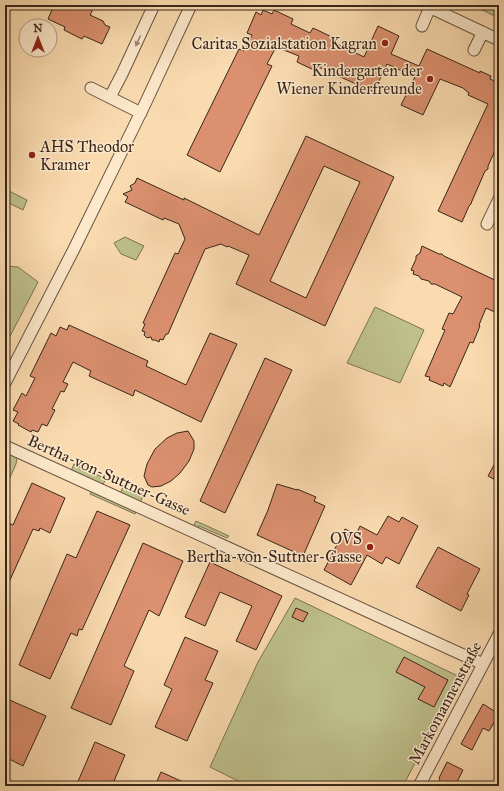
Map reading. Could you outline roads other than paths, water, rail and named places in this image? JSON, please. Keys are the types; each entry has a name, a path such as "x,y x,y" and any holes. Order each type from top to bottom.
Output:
{"street":[{"path":"110,97 154,5"},
{"path":"5,383 74,249 191,5"},
{"path":"422,26 428,6 499,40"},
{"path":"474,50 483,32"},
{"path":"91,88 141,112"},
{"path":"487,224 499,198"},
{"name":"Bertha-von-Suttner-Gasse","path":"5,446 483,664"},
{"name":"Markomannenstraße","path":"419,786 499,634"}],"place":[{"name":"Caritas Sozialstation Kagran","path":"385,43"},
{"name":"Kindergarten der Wiener Kinderfreunde","path":"430,79"},
{"name":"AHS Theodor Kramer","path":"32,155"},
{"name":"OVS Bertha-von-Suttner-Gasse","path":"370,547"}]}
